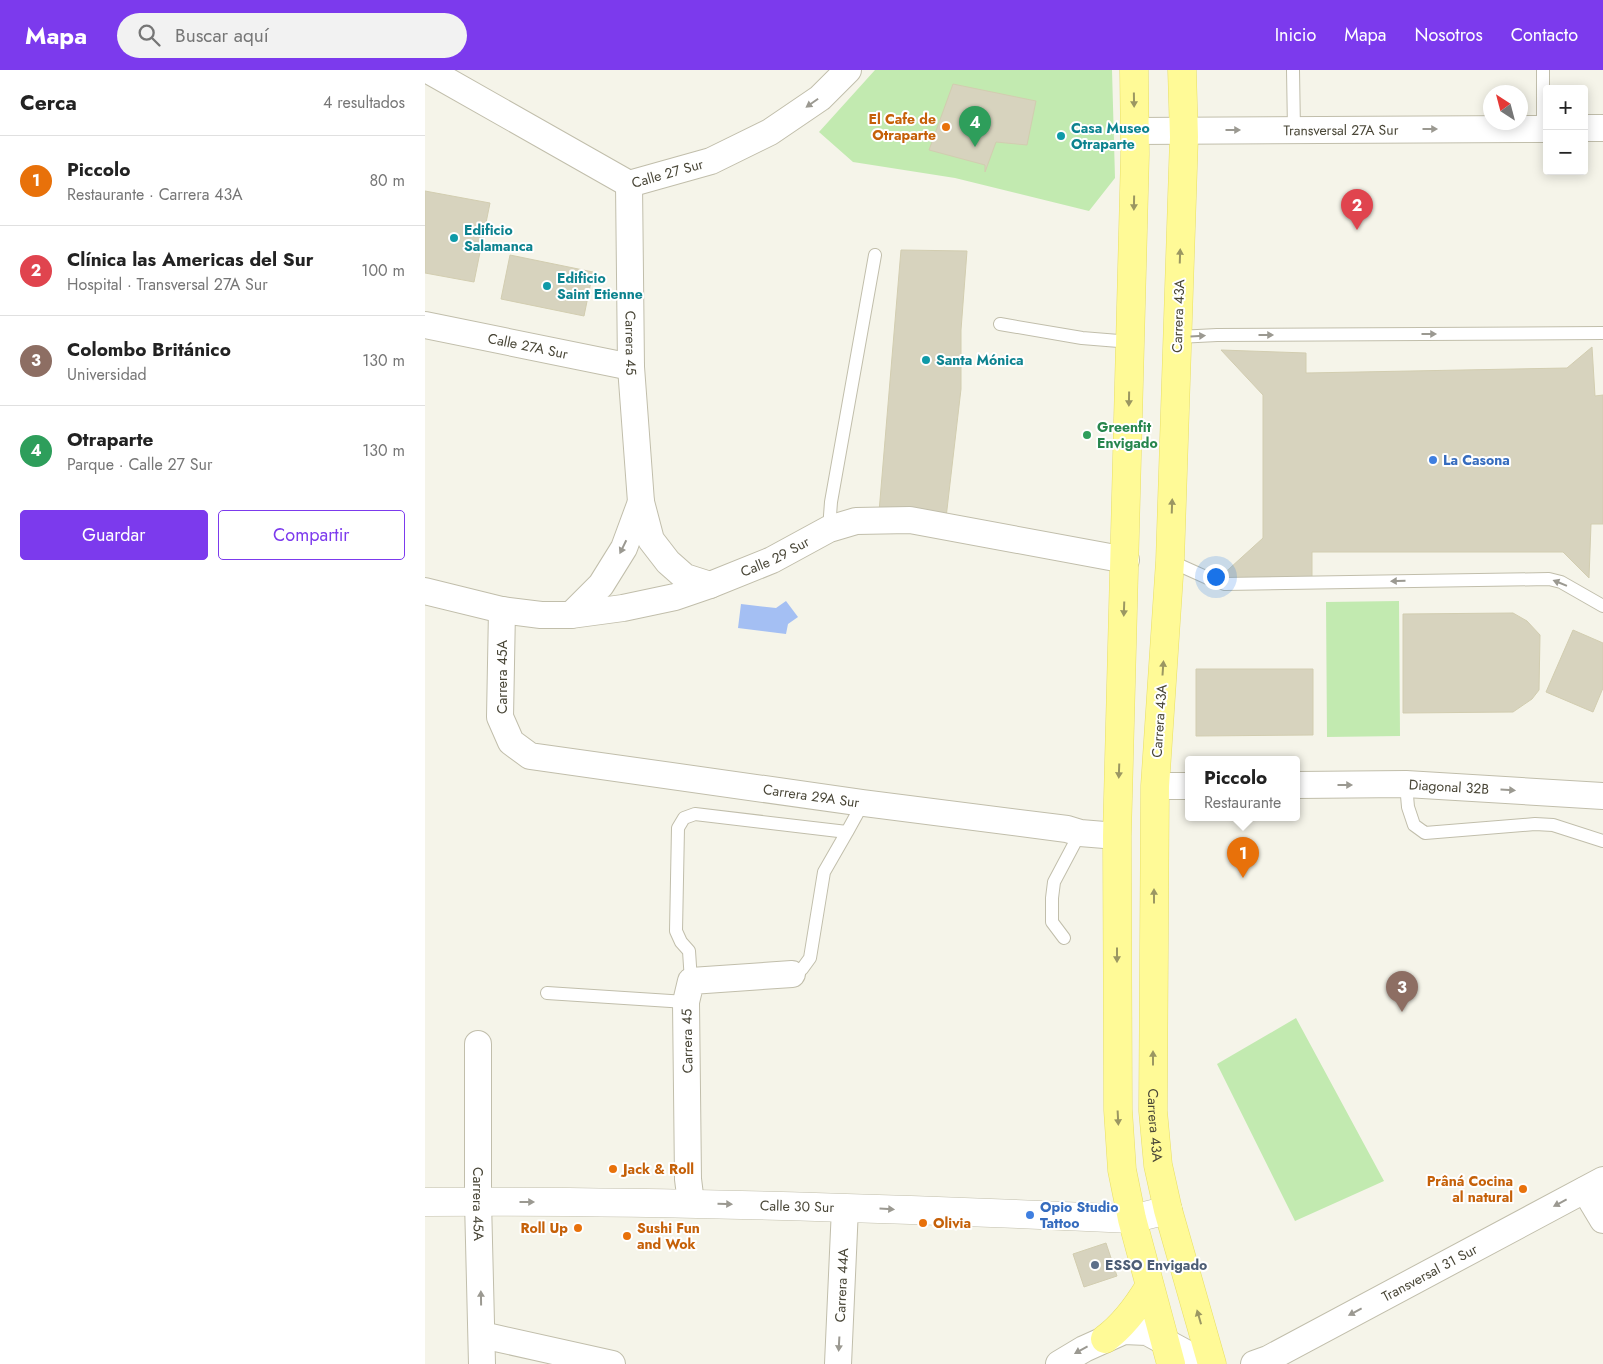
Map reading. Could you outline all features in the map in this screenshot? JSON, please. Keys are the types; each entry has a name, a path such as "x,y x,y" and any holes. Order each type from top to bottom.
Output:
{"main road":[{"path":"1134,70 1135,131 1131,342 1117,836 1118,1110 1121,1170 1149,1287 1168,1354"},
{"name":"Carrera 43A","path":"1182,70 1184,131 1170,561 1155,786 1153,1111 1158,1165 1168,1210 1213,1364"},
{"path":"1105,1339 1129,1317 1149,1287"}],"street":[{"name":"Calle 27 Sur","path":"428,70 629,184 711,161 770,132 820,98 848,70"},
{"path":"1588,128 1603,128"},
{"name":"Transversal 27A Sur","path":"1135,131 1543,129"},
{"name":"Carrera 45","path":"629,184 631,367 641,502 651,540 668,562 685,578 710,585"},
{"name":"Calle 27A Sur","path":"425,325 631,367"},
{"name":"Carrera 45","path":"571,615 601,585 625,548 641,502"},
{"name":"Calle 29 Sur","path":"425,591 502,610 541,615 571,615 623,608 675,597 710,585 772,560 829,529 856,521 910,520 1125,560"},
{"name":"Carrera 45A","path":"502,610 501,717 511,742"},
{"name":"Carrera 29A Sur","path":"511,742 530,756 863,803 1067,829 1081,833 1117,836"},
{"name":"Diagonal 32B","path":"1300,785 1405,784 1603,796"},
{"path":"1155,786 1185,786"},
{"path":"688,991 792,974"},
{"name":"Carrera 45","path":"688,991 688,1179 691,1203"},
{"name":"Carrera 45A","path":"478,1044 478,1201 482,1364"},
{"path":"1599,1183 1603,1220"},
{"name":"Transversal 31 Sur","path":"1254,1364 1268,1359 1599,1183"},
{"name":"Calle 30 Sur","path":"425,1202 691,1203 1132,1219 1168,1210"},
{"name":"Carrera 44A","path":"838,1364 845,1208"},
{"path":"1059,1364 1084,1348 1124,1331 1147,1332 1168,1354 1207,1364"},
{"path":"482,1335 613,1364"}],"lane":[{"path":"1293,70 1295,130"},
{"path":"1543,70 1544,85"},
{"path":"829,529 831,502 875,255"},
{"path":"999,324 1082,338 1131,342"},
{"path":"1178,337 1217,335 1603,333"},
{"path":"1170,561 1225,584 1549,579 1561,582 1603,606"},
{"path":"1405,784 1408,807 1414,825 1425,833 1535,824 1553,825 1603,841"},
{"path":"792,974 802,969 810,958 824,872 863,803"},
{"path":"547,993 688,991 689,951 681,942 676,931 678,828 684,818 695,814 847,832"},
{"path":"1064,938 1052,922 1054,882 1081,833"}],"green space":[{"path":"875,70 1112,70 1115,178 1089,211 955,178 853,162 819,132"},
{"path":"1399,601 1400,736 1327,737 1326,602"},
{"path":"1296,1018 1384,1181 1295,1221 1217,1064"}],"water":[{"path":"786,601 798,617 788,624 786,634 738,628 741,604 776,608"}],"building":[{"name":"Casa Museo Otraparte","path":"953,84 1036,101 1027,145 996,142 985,172 985,165 929,150"},
{"name":"Edificio Salamanca","path":"425,191 490,203 474,282 425,273"},
{"name":"Santa Mónica","path":"901,250 967,251 961,330 961,389 946,518 879,512"},
{"name":"Edificio Saint Etienne","path":"510,255 593,272 584,316 501,299"},
{"name":"La Casona","path":"1592,347 1595,396 1603,395 1603,524 1591,524 1589,578 1563,552 1312,552 1312,579 1219,578 1263,538 1263,395 1221,350 1306,353 1306,373 1567,368"},
{"path":"1513,613 1527,621 1540,635 1539,690 1532,699 1513,712 1403,713 1403,614"},
{"path":"1573,630 1603,643 1603,688 1593,712 1546,692"},
{"path":"1196,669 1313,669 1313,735 1196,736"},
{"name":"ESSO Envigado","path":"1106,1243 1117,1276 1084,1287 1073,1254"}],"place":[{"name":"El Cafe de Otraparte","path":"946,127"},
{"name":"Casa Museo Otraparte","path":"1061,136"},
{"name":"Otraparte","path":"975,147"},
{"name":"Clínica las Americas del Sur","path":"1357,230"},
{"name":"Edificio Salamanca","path":"454,238"},
{"name":"Edificio Saint Etienne","path":"547,286"},
{"name":"Santa Mónica","path":"926,360"},
{"name":"Greenfit Envigado","path":"1087,435"},
{"name":"La Casona","path":"1433,460"},
{"name":"Piccolo","path":"1243,878"},
{"name":"Colombo Británico","path":"1402,1012"},
{"name":"Jack & Roll","path":"613,1169"},
{"name":"Prâná Cocina al natural","path":"1523,1189"},
{"name":"Opio Studio Tattoo","path":"1030,1215"},
{"name":"Olivia","path":"923,1223"},
{"name":"Roll Up","path":"578,1228"},
{"name":"Sushi Fun and Wok","path":"627,1236"},
{"name":"ESSO Envigado","path":"1095,1265"}]}
